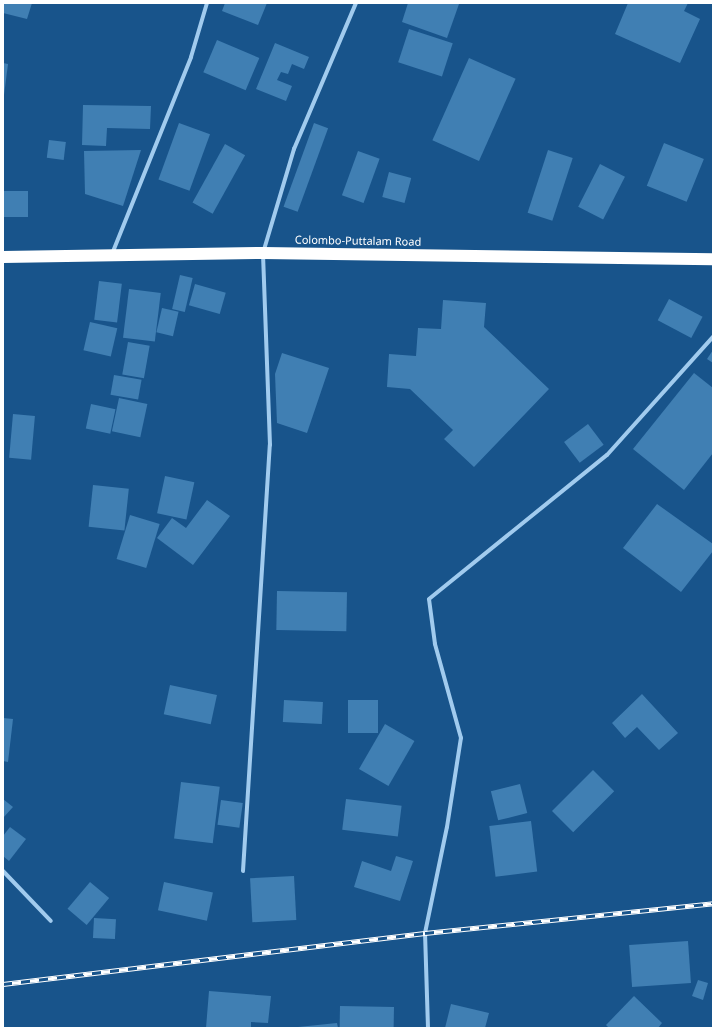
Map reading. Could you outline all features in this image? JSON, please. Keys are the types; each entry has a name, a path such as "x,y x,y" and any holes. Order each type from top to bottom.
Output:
{"highway":[{"name":"Colombo-Puttalam Road","path":"3,257 263,252 713,259"}],"street":[{"path":"111,256 190,57 207,3"},
{"path":"243,871 270,445 263,252 294,149 356,3"},
{"path":"428,1028 425,933 447,827 461,738 435,644 429,599 607,455 713,337"},
{"path":"3,871 51,920"}],"building":[{"path":"3,3 32,3 27,19 3,13"},
{"path":"225,3 267,3 258,25 222,11"},
{"path":"408,3 459,4 447,38 402,22"},
{"path":"628,3 688,3 684,11 700,19 680,63 615,34"},
{"path":"409,29 453,43 442,77 398,62"},
{"path":"217,40 259,58 246,90 203,72"},
{"path":"275,43 309,57 304,69 292,64 288,74 281,72 277,80 292,86 286,101 256,89"},
{"path":"469,58 516,79 479,161 432,140"},
{"path":"3,63 8,64 4,95 3,95"},
{"path":"83,105 151,106 150,129 107,128 106,146 82,145"},
{"path":"179,123 210,134 189,191 158,179"},
{"path":"314,123 328,128 298,212 284,207"},
{"path":"49,140 66,142 64,160 47,158"},
{"path":"664,143 704,159 687,202 647,186"},
{"path":"225,144 245,155 213,214 193,203"},
{"path":"141,150 123,206 85,194 84,151"},
{"path":"548,150 573,158 552,221 528,213"},
{"path":"358,151 380,159 364,203 342,195"},
{"path":"600,164 625,177 603,219 578,207"},
{"path":"389,172 411,178 404,203 382,197"},
{"path":"4,191 28,191 28,217 4,217"},
{"path":"180,275 193,278 185,312 172,309"},
{"path":"99,281 122,284 117,323 94,320"},
{"path":"195,284 226,293 220,314 189,305"},
{"path":"129,289 161,293 155,342 123,338"},
{"path":"669,299 703,317 691,338 658,320"},
{"path":"443,300 486,303 484,327 549,389 474,467 444,439 453,430 410,389 387,387 389,354 416,356 418,328 441,329"},
{"path":"162,308 179,312 173,336 156,332"},
{"path":"90,322 117,328 111,357 83,350"},
{"path":"128,342 150,346 144,378 122,374"},
{"path":"713,350 713,363 707,359"},
{"path":"282,353 329,368 307,433 277,423 275,374"},
{"path":"694,373 713,388 713,453 684,490 633,449"},
{"path":"114,375 142,380 138,400 111,395"},
{"path":"119,398 147,404 140,437 112,431"},
{"path":"91,404 115,409 110,434 86,428"},
{"path":"13,414 35,416 31,460 9,458"},
{"path":"588,424 604,445 580,463 564,442"},
{"path":"165,476 194,482 186,519 157,513"},
{"path":"93,485 129,489 124,531 89,527"},
{"path":"207,500 230,516 193,565 157,538 172,518 186,528"},
{"path":"657,504 713,544 713,551 681,592 623,548"},
{"path":"130,515 160,524 146,568 117,559"},
{"path":"277,591 347,592 346,631 276,630"},
{"path":"170,685 217,695 211,724 164,714"},
{"path":"642,694 678,733 659,750 637,727 625,738 612,723"},
{"path":"284,700 323,702 322,724 283,722"},
{"path":"348,700 378,700 378,733 348,733"},
{"path":"3,718 13,719 8,762 3,761"},
{"path":"385,724 414,741 388,786 359,769"},
{"path":"593,770 614,791 573,832 552,811"},
{"path":"181,782 220,787 213,843 174,839"},
{"path":"520,784 527,813 498,820 491,791"},
{"path":"3,799 13,807 3,818"},
{"path":"346,799 402,806 398,837 342,830"},
{"path":"221,800 243,803 239,828 218,825"},
{"path":"531,821 537,872 496,877 489,826"},
{"path":"10,827 26,839 9,861 3,856 3,836"},
{"path":"396,856 413,861 400,901 354,887 362,861 391,871"},
{"path":"294,876 296,920 252,922 250,878"},
{"path":"90,882 109,898 87,925 68,909"},
{"path":"164,882 213,892 207,921 158,910"},
{"path":"94,918 116,919 115,939 93,938"},
{"path":"688,941 691,983 632,987 629,945"},
{"path":"698,980 708,983 703,1000 692,996"},
{"path":"209,991 271,996 268,1023 251,1022 251,1028 206,1028"},
{"path":"634,996 662,1023 658,1028 609,1028 606,1025"},
{"path":"451,1004 489,1013 485,1028 445,1028"},
{"path":"340,1006 394,1007 394,1028 340,1028"},
{"path":"337,1023 338,1028 298,1027"}],"railway":[{"path":"3,984 425,933 713,903"}]}
